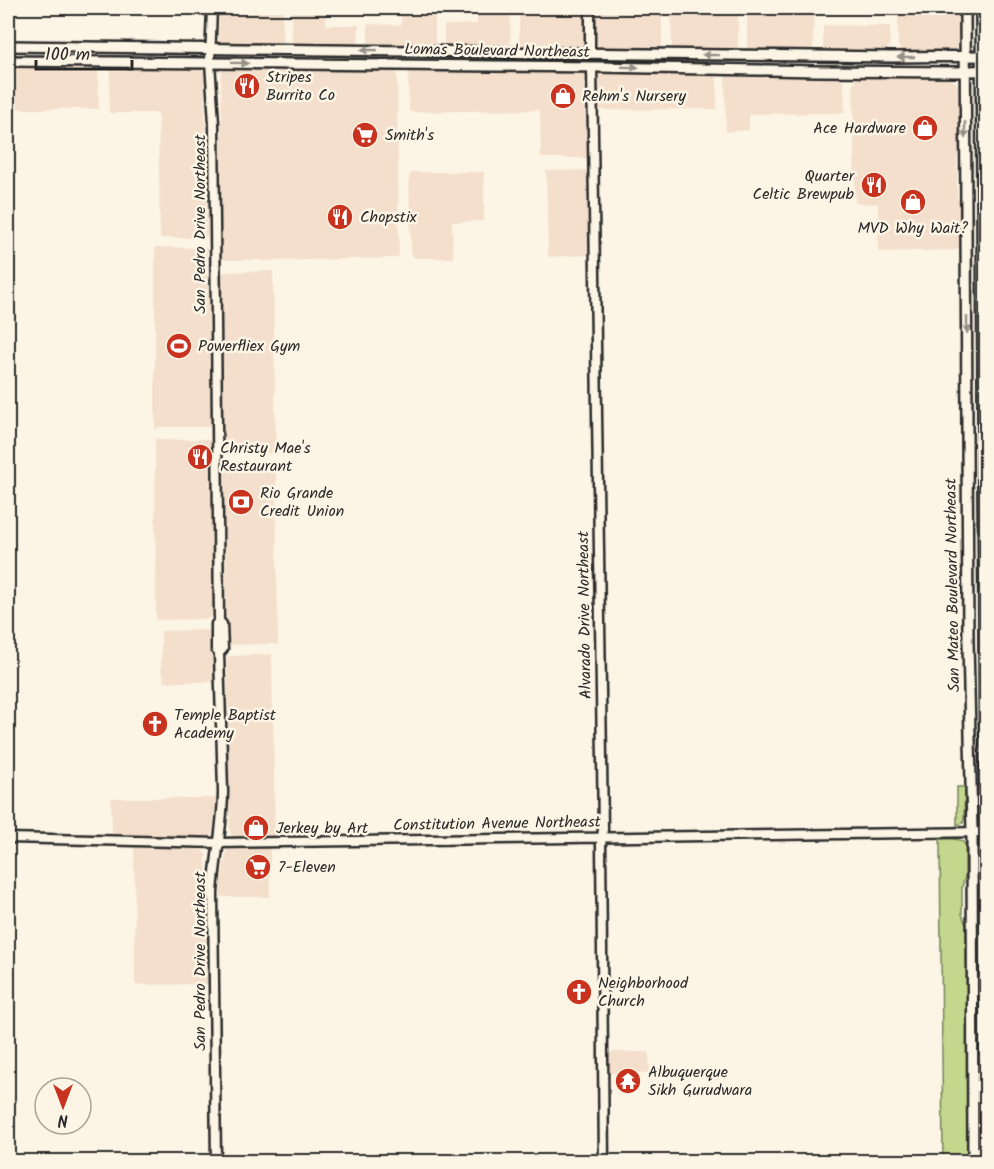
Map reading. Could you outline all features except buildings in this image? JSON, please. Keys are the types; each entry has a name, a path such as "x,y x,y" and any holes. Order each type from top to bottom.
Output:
{"main road":[{"name":"San Mateo Boulevard Northeast","path":"965,8 973,1161"},
{"name":"San Mateo Boulevard Northeast","path":"981,8 984,70 983,485 987,872"},
{"name":"Lomas Boulevard Northeast","path":"8,46 983,56"},
{"name":"Lomas Boulevard Northeast","path":"8,61 817,71 984,70"}],"street":[{"name":"San Pedro Drive Northeast","path":"212,8 210,62 214,123 219,621 216,624 216,650 219,653 223,802 213,894 216,1161"},
{"path":"591,8 591,52"},
{"name":"Alvarado Drive Northeast","path":"592,67 603,830 601,837 604,1161"},
{"name":"Constitution Avenue Northeast","path":"8,838 219,843 986,832"}],"shaded area":[{"path":"219,8 283,8 282,43 223,43 219,40"},
{"path":"292,8 326,8 326,25 359,25 358,45 292,43"},
{"path":"401,8 435,8 435,43 433,46 369,45 368,24 401,25"},
{"path":"477,8 511,8 510,46 446,47 444,25 477,24"},
{"path":"519,8 587,8 586,47 521,47 519,44"},
{"path":"596,8 662,8 662,48 597,47 595,45"},
{"path":"671,8 738,8 738,47 736,50 672,48"},
{"path":"747,8 814,8 813,50 749,50 747,48"},
{"path":"898,8 959,8 958,45 954,51 904,51 900,49 898,45"},
{"path":"823,25 890,26 890,45 884,51 824,51"},
{"path":"96,65 99,109 16,109 16,69 18,66"},
{"path":"112,66 198,67 204,72 208,236 204,238 160,238 158,113 109,113 110,68"},
{"path":"229,67 396,70 398,257 266,261 222,259 221,76 222,71"},
{"path":"411,69 587,72 589,155 586,158 541,158 540,110 409,112 408,73"},
{"path":"599,71 714,73 717,79 717,109 597,110 597,74"},
{"path":"727,73 838,77 844,83 845,113 749,114 749,130 726,132 725,75"},
{"path":"856,79 949,79 959,86 960,148 957,158 957,196 961,205 962,237 961,245 956,250 878,252 878,204 855,203 853,84"},
{"path":"586,170 589,174 589,255 548,257 546,171"},
{"path":"413,172 484,172 484,221 452,222 453,258 415,258 411,254 409,177"},
{"path":"155,247 207,248 211,425 209,427 160,427 155,429"},
{"path":"273,271 276,453 227,452 224,450 223,272"},
{"path":"155,438 161,440 207,439 210,441 213,613 208,619 156,620"},
{"path":"276,461 278,645 229,645 227,643 224,466"},
{"path":"208,630 213,636 214,682 164,682 163,672 161,673 161,631"},
{"path":"272,654 275,836 234,837 230,833 227,660 229,656"},
{"path":"111,798 216,798 211,838 115,835 112,833"},
{"path":"134,847 196,849 203,851 206,855 208,984 135,985"},
{"path":"270,847 270,897 221,897 221,880 228,848"},
{"path":"611,1052 649,1052 650,1073 608,1073 608,1055"}],"green space":[{"path":"957,787 965,787 964,819 963,823 957,825"},
{"path":"940,839 957,839 965,844 962,914 966,925 969,1161 943,1161"}],"place":[{"name":"Stripes Burrito Co","path":"247,86"},
{"name":"Rehm's Nursery","path":"563,96"},
{"name":"Ace Hardware","path":"925,128"},
{"name":"Smith's","path":"365,135"},
{"name":"Quarter Celtic Brewpub","path":"874,185"},
{"name":"MVD Why Wait?","path":"913,202"},
{"name":"Chopstix","path":"340,217"},
{"name":"Powerfliex Gym","path":"179,346"},
{"name":"Christy Mae's Restaurant","path":"200,457"},
{"name":"Rio Grande Credit Union","path":"241,502"},
{"name":"Temple Baptist Academy","path":"155,724"},
{"name":"Jerkey by Art","path":"256,828"},
{"name":"7-Eleven","path":"258,867"},
{"name":"Neighborhood Church","path":"579,992"},
{"name":"Albuquerque Sikh Gurudwara","path":"628,1081"}]}
